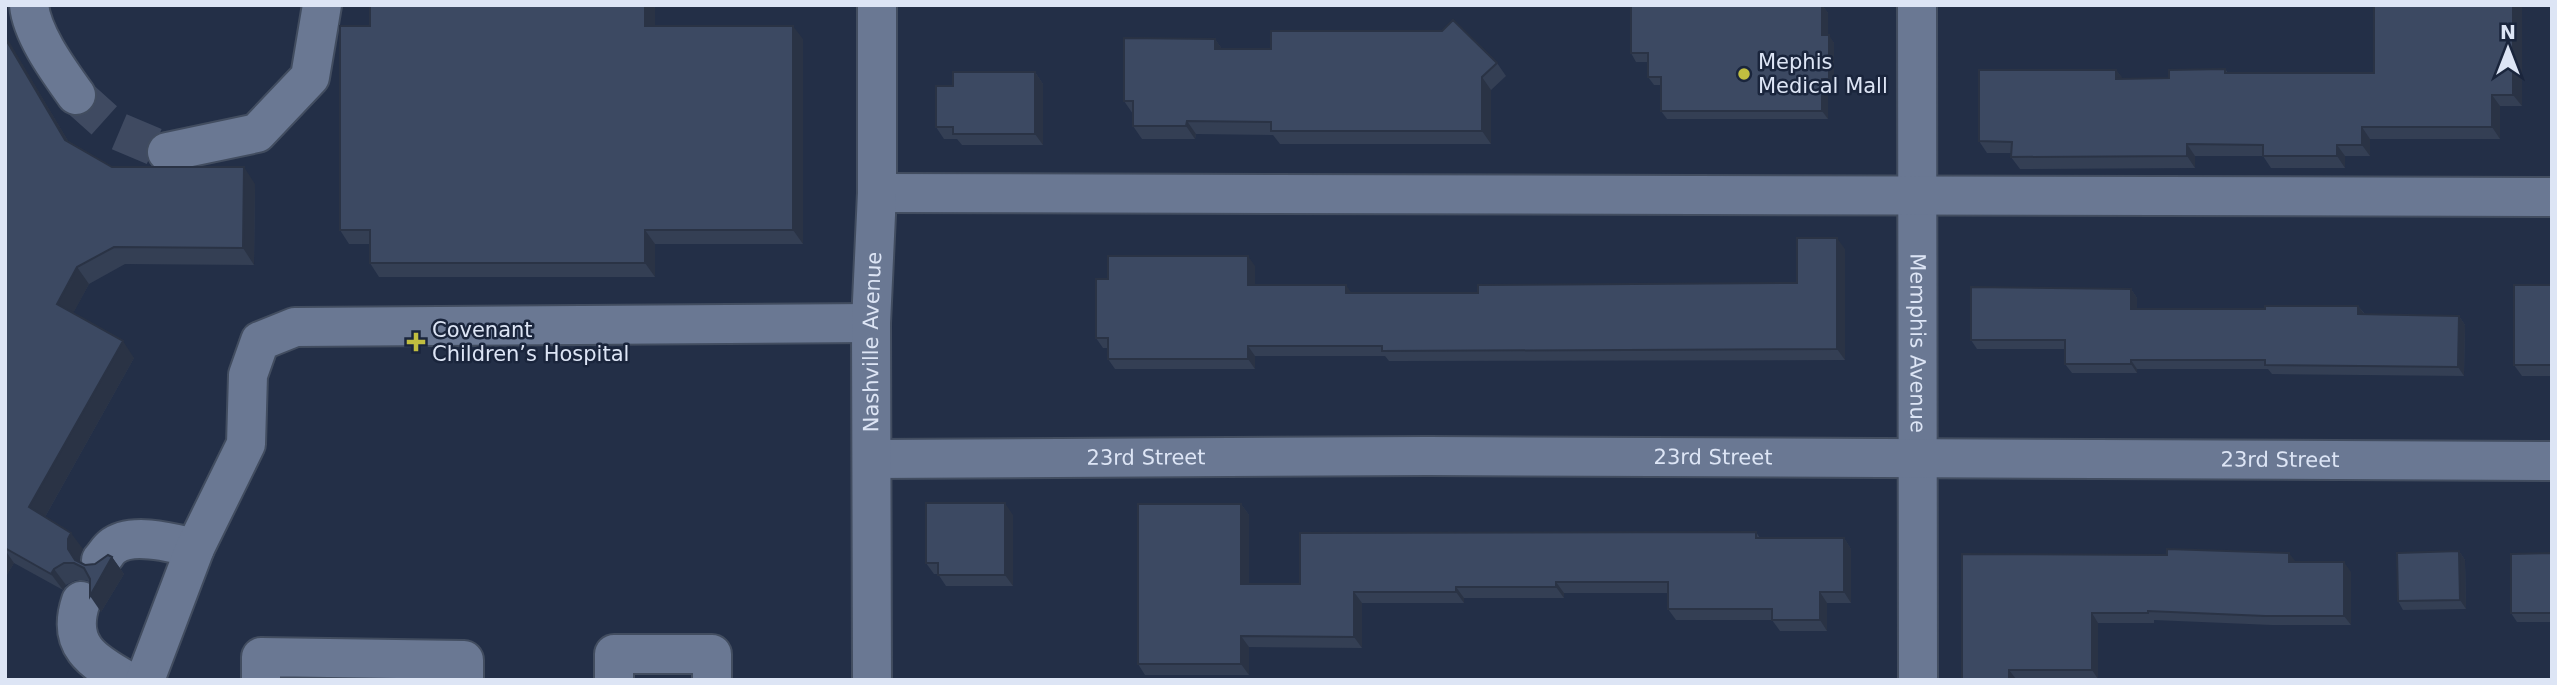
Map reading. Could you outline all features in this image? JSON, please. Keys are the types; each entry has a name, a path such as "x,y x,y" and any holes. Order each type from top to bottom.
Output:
{"street":[{"path":"29,5 30,16 54,64 76,94"},
{"path":"167,152 257,133 310,77 322,5"},
{"name":"Nashville Avenue","path":"872,680 871,323 877,193 877,5"},
{"name":"Memphis Avenue","path":"1917,5 1918,680"},
{"path":"877,193 2552,197"},
{"path":"145,680 195,548 246,444 248,375 260,341 295,327 871,323"},
{"name":"23rd Street","path":"873,459 1428,456 2552,461"},
{"path":"102,560 114,545 136,540 157,539 195,548"},
{"path":"80,601 75,618 81,643 93,661 127,680"},
{"path":"614,680 614,654 712,654 712,680"},
{"path":"261,680 261,657 365,669 464,660 464,680"}],"building":[{"path":"370,5 645,5 645,26 793,26 793,230 645,230 645,263 370,263 370,230 340,230 340,26 370,26"},
{"name":"Mephis Medical Mall","path":"1631,5 1822,5 1822,35 1829,35 1829,79 1822,79 1822,111 1661,111 1661,77 1648,77 1648,53 1631,53"},
{"path":"2374,5 2513,5 2513,95 2492,95 2492,127 2362,127 2362,145 2337,145 2337,156 2263,156 2263,145 2187,144 2187,156 2011,157 2012,142 1979,141 1979,70 2116,70 2116,79 2169,78 2169,70 2225,69 2225,73 2374,73"},
{"path":"1453,20 1497,63 1482,77 1482,131 1271,131 1271,122 1187,121 1186,126 1133,126 1133,101 1124,101 1124,38 1215,39 1215,49 1271,49 1271,31 1442,31"},
{"path":"5,38 65,140 112,167 244,167 243,248 114,247 77,267 57,304 123,341 29,507 71,533 68,549 75,560 85,565 95,564 108,555 112,557 90,596 90,579 84,568 74,563 64,563 51,574 5,548"},
{"path":"953,72 1035,72 1035,134 953,134 953,127 936,127 936,86 953,86"},
{"path":"1797,238 1837,238 1837,349 1382,351 1382,346 1248,346 1248,359 1108,359 1108,338 1096,338 1096,279 1108,279 1108,256 1248,256 1248,285 1346,285 1346,293 1478,293 1478,285 1797,283"},
{"path":"2514,285 2552,285 2552,365 2514,365"},
{"path":"1971,287 2131,289 2131,309 2358,306 2358,314 2459,316 2458,367 2265,365 2265,360 2131,360 2131,364 2065,364 2065,340 1971,340"},
{"path":"926,503 1005,503 1005,575 938,575 938,563 926,563"},
{"path":"1138,504 1241,504 1241,584 1300,584 1300,533 1756,532 1756,538 1844,538 1844,592 1820,592 1820,620 1772,620 1772,609 1668,609 1668,582 1556,582 1556,587 1456,587 1456,592 1354,592 1354,637 1241,636 1241,664 1138,664"},
{"path":"2167,549 2289,553 2289,562 2344,562 2344,616 2148,611 2092,613 2092,670 2009,670 2009,680 1962,680 1962,554 2167,555"},
{"path":"2459,551 2460,600 2398,601 2397,553"},
{"path":"2552,553 2552,613 2511,613 2511,554"}],"tunnel":[{"path":"76,95 115,130 167,152"}],"place":[{"name":"Mephis Medical Mall","path":"1744,74"},
{"name":"Covenant Children’s Hospital","path":"416,342"}]}
